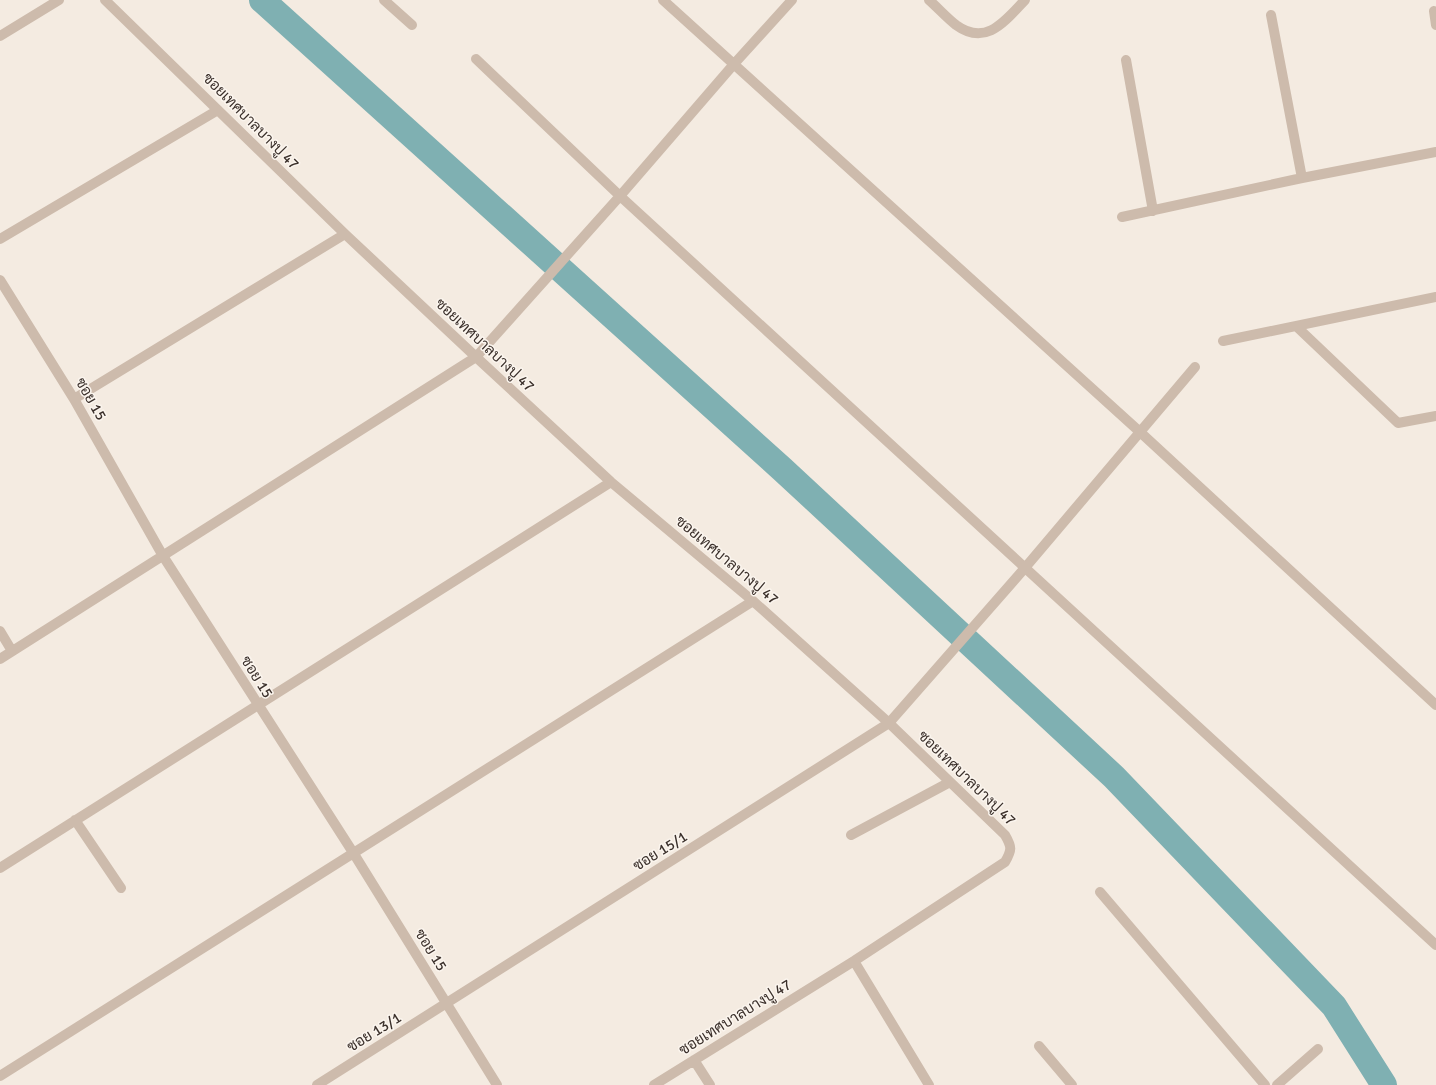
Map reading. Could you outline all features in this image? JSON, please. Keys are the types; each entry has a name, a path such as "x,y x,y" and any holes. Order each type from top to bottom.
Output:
{"street":[{"path":"0,36 59,0"},
{"name":"ซอยเทศบาลบางปู 47","path":"106,0 345,234 476,357 612,482 753,601 889,723 1005,835 1011,849 1005,862 854,961 654,1085"},
{"path":"384,0 412,25"},
{"path":"663,0 1140,432 1436,705"},
{"path":"0,659 476,357 792,0"},
{"path":"930,0 956,25 971,34 987,33 1007,19 1025,0"},
{"path":"1434,11 1436,25"},
{"path":"1271,15 1302,178"},
{"path":"476,58 620,196 1436,946"},
{"path":"1126,60 1152,211"},
{"path":"0,238 218,110"},
{"path":"1122,217 1302,178 1436,152"},
{"path":"74,400 345,234"},
{"name":"ซอย 15","path":"0,280 74,400 163,556 354,854 497,1085"},
{"path":"1223,341 1436,297"},
{"path":"1296,326 1398,423 1436,416"},
{"name":"ซอย 15/1","path":"447,1004 889,723 1024,568 1195,367"},
{"path":"0,868 612,482"},
{"path":"0,1076 753,601"},
{"path":"0,631 12,651"},
{"path":"851,835 950,782"},
{"path":"75,820 120,888"},
{"path":"1100,892 1265,1085"},
{"path":"854,961 929,1085"},
{"name":"ซอย 13/1","path":"317,1085 447,1004"},
{"path":"1039,1046 1072,1085"},
{"path":"1277,1085 1318,1049"},
{"path":"694,1060 710,1085"}],"waterway":[{"path":"262,0 782,469 1114,777 1334,1006 1384,1085"}]}
